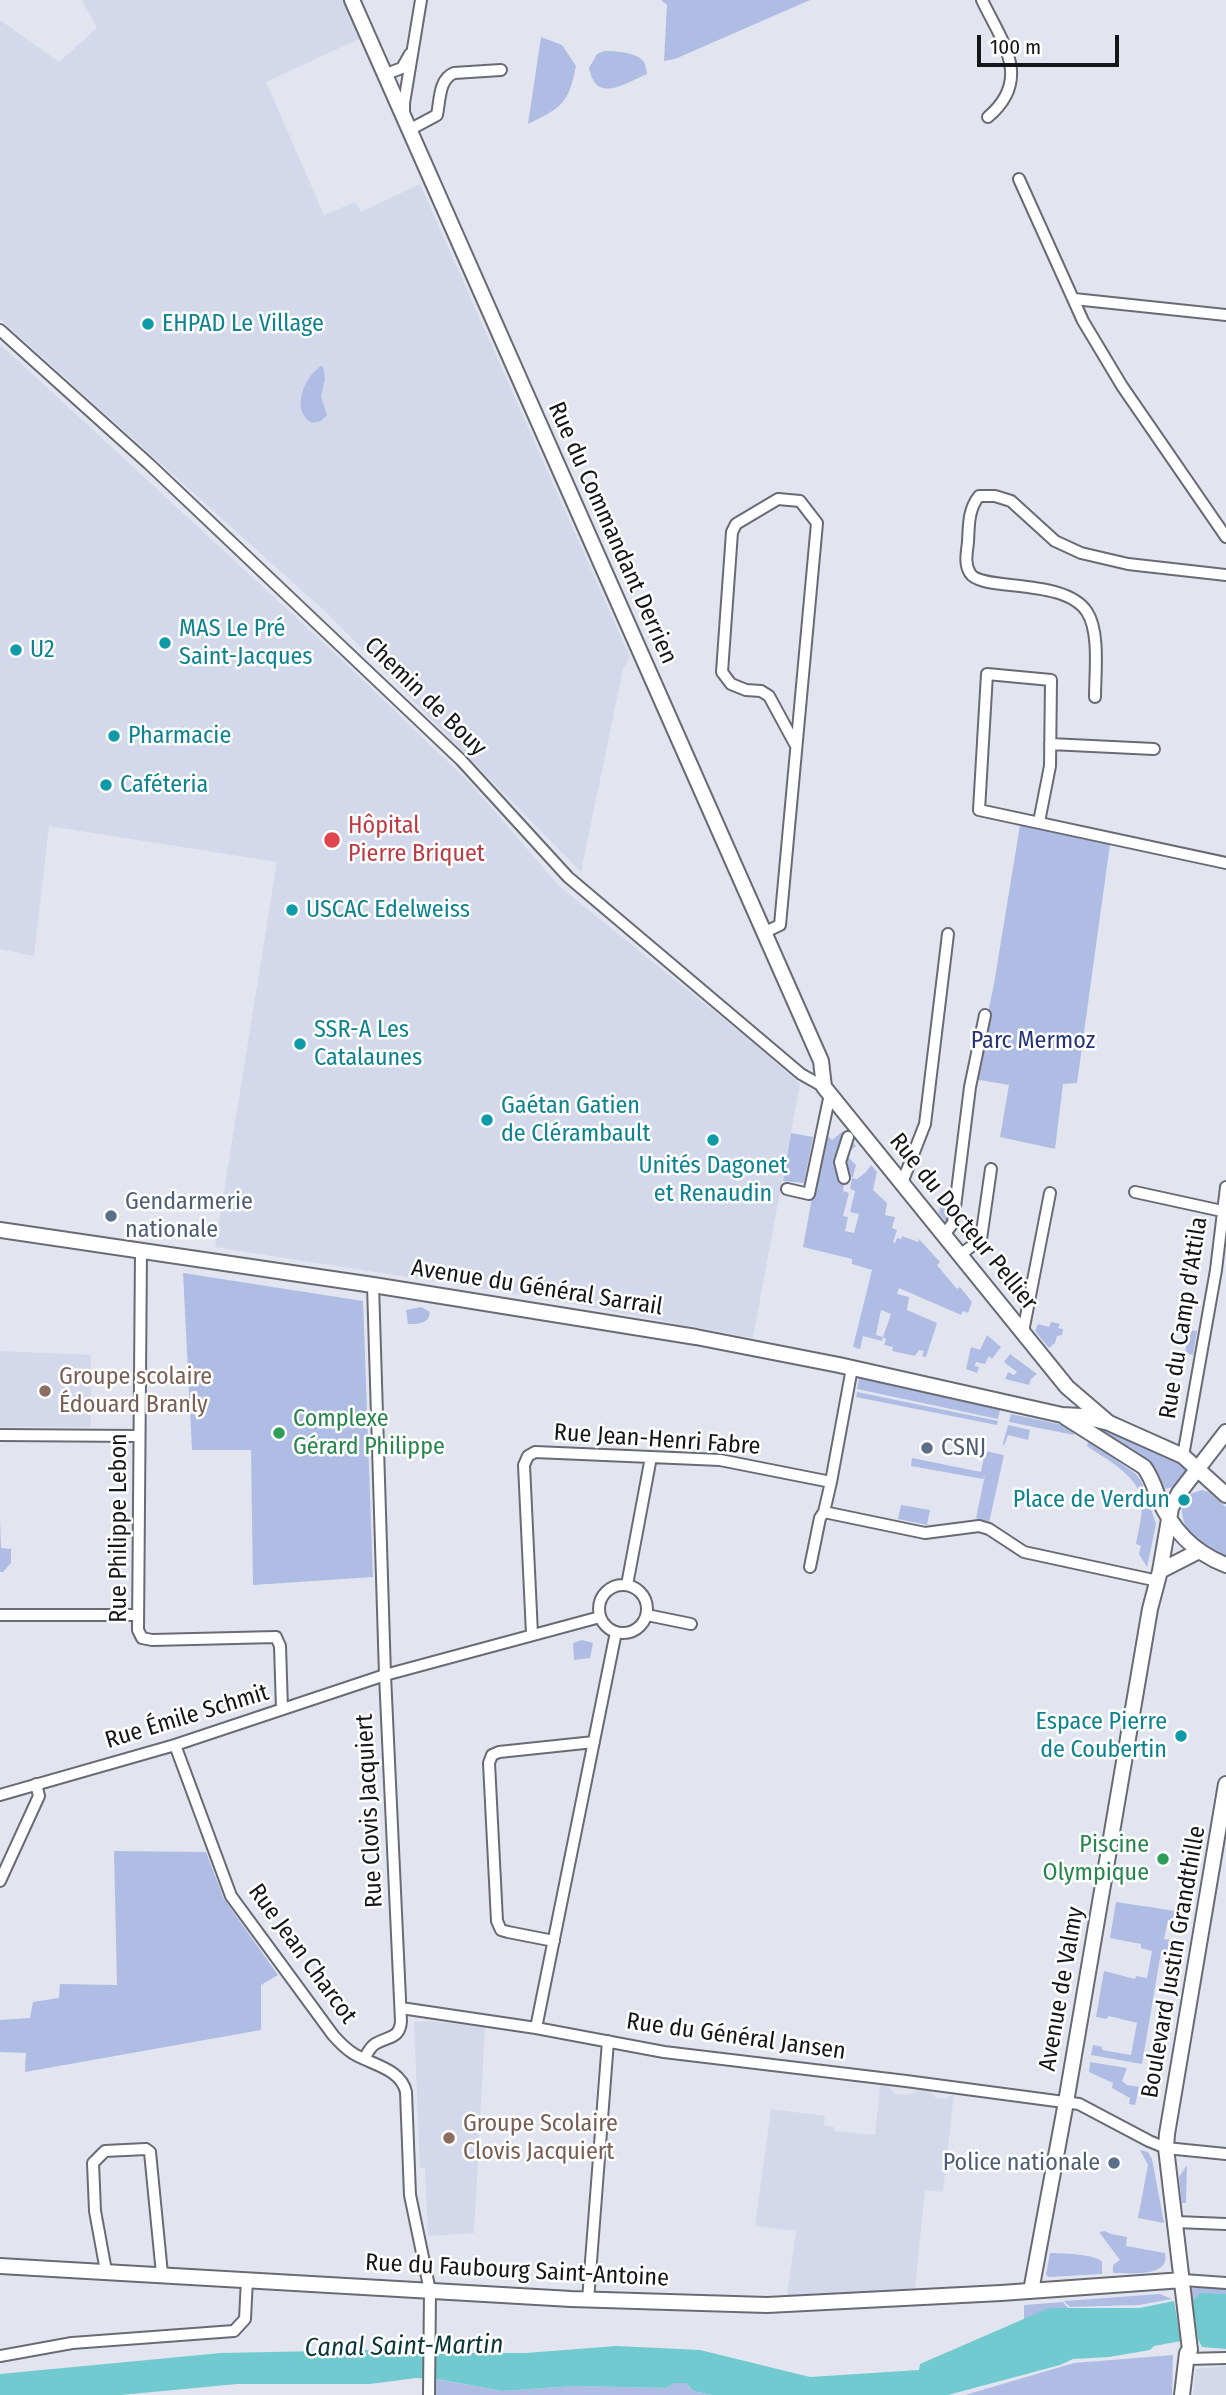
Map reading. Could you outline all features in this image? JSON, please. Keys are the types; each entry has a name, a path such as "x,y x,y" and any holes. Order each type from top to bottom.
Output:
{"main road":[{"name":"Rue du Commandant Derrien","path":"352,0 430,173 524,394 661,696 821,1060 827,1090"},
{"name":"Rue du Docteur Pellier","path":"827,1090 1067,1387 1109,1423"},
{"name":"Avenue du Général Sarrail","path":"0,1230 373,1285 705,1339 852,1368 1085,1421"},
{"name":"Rue du Docteur Pellier","path":"1067,1387 1085,1421"},
{"path":"1085,1421 1109,1423 1183,1456 1226,1495"},
{"path":"1085,1421 1149,1474 1179,1533 1199,1552 1226,1565"},
{"path":"1169,1517 1175,1499 1226,1432"},
{"name":"Avenue de Valmy","path":"1031,2291 1150,1609 1159,1576 1169,1517"},
{"path":"1159,1576 1199,1552"},
{"name":"Boulevard Justin Grandthille","path":"1182,2395 1188,2355 1184,2285 1166,2148 1222,1838 1226,1784"},
{"name":"Rue du Faubourg Saint-Antoine","path":"0,2266 588,2300 767,2305 1184,2285"}],"street":[{"path":"421,0 404,103 407,124 437,115 443,81 448,76 454,73 501,70"},
{"path":"982,0 1012,61 1013,75 1009,92 1000,107 988,117"},
{"path":"386,74 395,72 404,65 413,45"},
{"path":"1019,179 1083,321 1122,386 1226,537"},
{"path":"1074,299 1226,315"},
{"name":"Chemin de Bouy","path":"0,330 149,464 461,760 568,877 801,1074 827,1090"},
{"path":"1095,697 1094,627 1087,611 1078,602 1036,587 980,582 971,576 966,564 971,506 979,496 995,496 1011,501 1055,541 1081,553 1128,564 1226,575"},
{"path":"763,933 780,925 817,523 800,501 778,499 736,524 732,532 722,671 731,684 746,690 761,691 769,696 796,744"},
{"path":"1039,822 1050,766 1051,680 987,674 979,810 1226,863"},
{"path":"1051,744 1154,749"},
{"path":"902,1183 925,1124 948,934"},
{"path":"944,1235 953,1223 970,1087 985,1015"},
{"path":"787,1189 808,1194 827,1090"},
{"path":"844,1178 840,1162 848,1137"},
{"path":"960,1255 981,1239 991,1169"},
{"name":"Rue du Camp d'Attila","path":"1183,1456 1221,1270 1222,1211 1226,1187"},
{"path":"1135,1192 1222,1211"},
{"path":"1023,1332 1050,1193"},
{"name":"Rue Philippe Lebon","path":"141,1251 140,1634 142,1638 152,1640 275,1637 280,1646 282,1709"},
{"name":"Rue Clovis Jacquiert","path":"364,2059 376,2044 396,2036 401,2029 385,1675 373,1285"},
{"path":"810,1567 831,1482 852,1368"},
{"path":"0,1434 139,1436"},
{"name":"Rue Jean-Henri Fabre","path":"532,1634 524,1465 528,1456 535,1452 720,1460 831,1482"},
{"path":"627,1585 651,1457"},
{"path":"824,1512 925,1534 979,1526 989,1529 1024,1552 1159,1576"},
{"path":"627,1585 643,1596 646,1615 643,1622 632,1632 616,1632 609,1629 600,1617 599,1609 605,1594 611,1588 627,1585"},
{"path":"0,1615 138,1615"},
{"path":"646,1615 691,1624"},
{"path":"385,1675 600,1617"},
{"path":"536,2028 616,1632"},
{"name":"Rue Émile Schmit","path":"0,1795 176,1745 385,1675"},
{"path":"554,1941 508,1933 501,1930 497,1921 489,1763 492,1755 499,1752 594,1742"},
{"name":"Rue Jean Charcot","path":"176,1745 231,1896 333,2035 344,2047 364,2059"},
{"path":"0,1881 39,1796 36,1784"},
{"name":"Rue du Général Jansen","path":"401,2008 536,2028 664,2052 745,2060 1079,2104 1166,2148 1226,2154"},
{"path":"588,2300 608,2041"},
{"path":"364,2059 398,2076 404,2082 407,2092 410,2195 430,2291 429,2389"},
{"path":"106,2272 95,2211 93,2163 105,2151 146,2149 150,2152 162,2274"},
{"path":"1176,2222 1226,2224"},
{"path":"0,2356 72,2343 234,2331 245,2319 247,2279"},
{"path":"1184,2285 1226,2283"},
{"path":"1188,2355 1226,2358"}],"shaded area":[{"path":"82,0 345,0 363,37 266,82 324,215 355,202 361,212 420,184 630,657 623,669 581,872 328,614 0,319 0,20 59,62 97,28"},
{"name":"Hôpital Pierre Briquet","path":"0,344 343,661 471,784 559,886 800,1084 753,1338 535,1297 215,1247 277,862 49,826 34,956 0,949"},
{"name":"Groupe scolaire Édouard Branly","path":"0,1351 91,1355 91,1427 0,1427"},
{"name":"Groupe Scolaire Clovis Jacquiert","path":"430,2021 485,2027 474,2233 428,2236 425,2168 420,2168 414,2022"},
{"path":"880,2085 888,2086 895,2094 910,2095 918,2089 930,2091 936,2098 946,2099 954,2094 943,2192 925,2190 915,2289 787,2295 796,2231 755,2226 771,2109 825,2116 824,2125 834,2127 834,2131 875,2135"},
{"path":"1199,2293 1226,2294 1226,2349 1202,2347 1198,2339 1192,2299 1197,2298"},
{"path":"1174,2301 1181,2341 1109,2357 1073,2359 1060,2365 948,2395 712,2395 693,2391 686,2383 675,2383 666,2388 575,2386 502,2391 437,2379 416,2378 370,2384 237,2384 121,2395 0,2395 0,2374 221,2353 422,2349 461,2353 526,2353 616,2346 700,2350 810,2377 919,2370 920,2364 1049,2308 1139,2308"},
{"path":"1226,2366 1226,2395 1193,2395 1196,2369"}],"green space":[{"path":"661,0 810,0 675,59 664,61 667,5"},
{"path":"541,37 562,45 576,66 570,89 562,103 528,124"},
{"path":"604,51 636,56 644,62 647,74 612,88 598,86 589,68 597,54"},
{"path":"321,366 325,379 321,397 327,415 321,421 312,423 305,418 302,411 302,394 309,378"},
{"name":"Parc Mermoz","path":"1020,825 1110,844 1077,1083 1063,1084 1055,1149 1000,1137 1009,1085 974,1079 994,984"},
{"path":"843,1131 856,1146 851,1150 848,1147 843,1152 856,1165 853,1177 845,1175 843,1191 849,1193 843,1216 848,1217 845,1231 854,1233 859,1214 850,1212 855,1191 850,1189 852,1178 857,1179 871,1165 877,1172 873,1190 887,1203 885,1215 895,1217 892,1228 897,1230 893,1242 902,1236 918,1242 919,1239 940,1262 937,1265 957,1289 960,1287 972,1302 968,1313 963,1311 961,1315 899,1288 897,1294 909,1297 907,1310 937,1323 926,1357 922,1356 924,1351 919,1350 915,1356 892,1351 893,1347 884,1345 886,1339 883,1337 882,1341 863,1336 860,1349 853,1347 872,1270 852,1264 852,1259 803,1247 824,1132 832,1140","holes":["881,1310 891,1314 883,1337 876,1335"]},
{"path":"791,1133 813,1137 804,1183 783,1181"},
{"path":"942,1194 954,1196 949,1226 939,1213"},
{"name":"Complexe Gérard Philippe","path":"183,1273 363,1301 373,1577 253,1585 251,1450 192,1450"},
{"path":"421,1307 430,1312 428,1319 408,1324 406,1310"},
{"path":"1051,1322 1060,1324 1058,1328 1063,1329 1062,1335 1057,1336 1055,1343 1049,1348 1035,1331 1038,1324 1049,1327"},
{"path":"1189,1330 1197,1331 1193,1355 1185,1353"},
{"path":"987,1335 1001,1347 992,1359 989,1356 985,1364 976,1362 975,1366 979,1367 977,1373 966,1369 971,1347 980,1350"},
{"path":"1010,1354 1037,1374 1029,1385 1005,1379 1008,1372 1014,1375 1017,1372 1004,1362"},
{"path":"859,1378 1000,1410 998,1419 857,1389"},
{"path":"857,1392 998,1421 997,1425 856,1397"},
{"path":"1011,1414 1072,1427 1074,1435 1009,1422"},
{"path":"1008,1425 1030,1430 1028,1440 1008,1435 1004,1446"},
{"path":"1096,1427 1157,1448 1188,1468 1174,1487 1164,1489 1150,1464"},
{"path":"1088,1441 1136,1474 1142,1483 1156,1524 1147,1567 1139,1554 1141,1546 1136,1544 1142,1505 1136,1486 1122,1470 1087,1446"},
{"path":"985,1451 1004,1455 989,1523 976,1518 985,1475 983,1479 911,1466 912,1458 981,1472"},
{"path":"1202,1490 1209,1492 1226,1507 1226,1557 1200,1543 1184,1523 1182,1502 1187,1495"},
{"path":"901,1505 930,1510 927,1525 898,1519"},
{"path":"0,1518 1,1548 11,1549 11,1563 3,1572 0,1572"},
{"path":"582,1640 593,1643 590,1658 574,1660 573,1643"},
{"path":"114,1851 206,1852 224,1899 278,1975 261,1985 261,2030 25,2072 26,2053 0,2052 0,2020 30,2018 33,2002 59,1998 60,1984 117,1985"},
{"path":"1116,1902 1176,1911 1173,1920 1168,1920 1164,1939 1170,1940 1168,1953 1161,1952 1142,2064 1091,2055 1093,2045 1102,2047 1102,2050 1131,2055 1137,2023 1109,2016 1106,2019 1096,2017 1104,1971 1135,1979 1136,1976 1147,1978 1152,1951 1141,1948 1141,1944 1110,1938"},
{"path":"1090,2062 1127,2068 1122,2081 1127,2085 1139,2087 1135,2105 1129,2104 1130,2098 1112,2088 1113,2083 1089,2072"},
{"path":"1140,2150 1148,2152 1152,2159 1164,2223 1138,2218 1148,2165"},
{"path":"1187,2165 1186,2203 1182,2203 1179,2177"},
{"path":"1099,2232 1127,2237 1126,2246 1165,2253 1162,2267 1147,2272 1113,2273 1113,2265 1120,2260"},
{"path":"1050,2253 1099,2259 1102,2262 1102,2274 1049,2277 1046,2275"},
{"path":"1191,2288 1226,2288 1226,2294 1192,2299"},
{"path":"1160,2294 1172,2299 1139,2305 1070,2307 1064,2301"},
{"path":"1063,2302 1078,2320 1024,2326 1024,2305"},
{"path":"1173,2355 1172,2395 965,2395 1074,2363"},
{"path":"436,2379 502,2391 575,2386 666,2388 675,2383 686,2383 693,2391 712,2395 436,2395"}],"place":[{"name":"EHPAD Le Village","path":"148,324"},
{"name":"MAS Le Pré Saint-Jacques","path":"165,643"},
{"name":"U2","path":"16,650"},
{"name":"Pharmacie","path":"114,736"},
{"name":"Caféteria","path":"106,785"},
{"name":"Hôpital Pierre Briquet","path":"332,840"},
{"name":"USCAC Edelweiss","path":"292,910"},
{"name":"SSR-A Les Catalaunes","path":"300,1044"},
{"name":"Gaétan Gatien de Clérambault","path":"487,1120"},
{"name":"Unités Dagonet et Renaudin","path":"713,1140"},
{"name":"Gendarmerie nationale","path":"111,1216"},
{"name":"Groupe scolaire Édouard Branly","path":"45,1391"},
{"name":"Complexe Gérard Philippe","path":"279,1433"},
{"name":"CSNJ","path":"927,1448"},
{"name":"Place de Verdun","path":"1184,1500"},
{"name":"Espace Pierre de Coubertin","path":"1181,1736"},
{"name":"Piscine Olympique","path":"1163,1859"},
{"name":"Groupe Scolaire Clovis Jacquiert","path":"449,2138"},
{"name":"Police nationale","path":"1114,2163"}],"water label":[{"name":"Canal Saint-Martin","path":"404,2347"}]}
